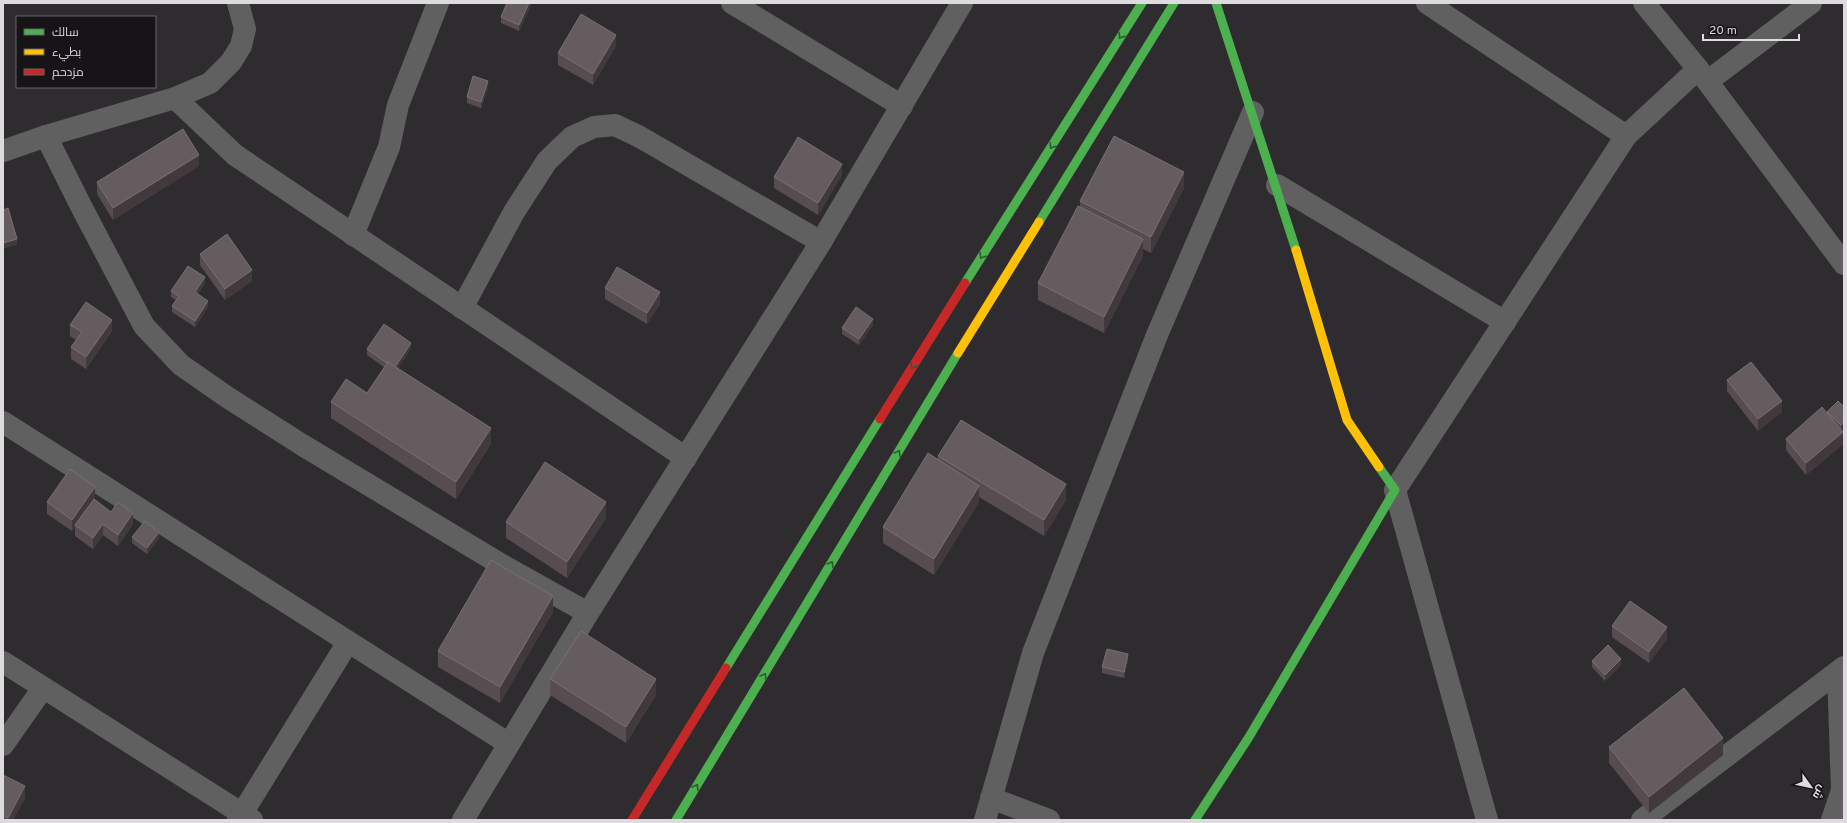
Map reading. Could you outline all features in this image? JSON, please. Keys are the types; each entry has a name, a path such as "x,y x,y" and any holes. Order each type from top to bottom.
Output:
{"main road":[{"path":"632,820 933,333 1142,3"},
{"path":"681,819 985,309 1174,3"},
{"path":"1195,820 1249,738 1395,490 1347,420 1277,185 1216,3"}],"street":[{"path":"3,151 46,136 175,98 210,83 231,62 241,46 245,29 238,3"},
{"path":"353,235 389,147 398,105 438,3"},
{"path":"733,3 902,106"},
{"path":"463,820 588,613 821,242 962,3"},
{"path":"1427,3 1626,136"},
{"path":"1644,3 1703,75 1844,264"},
{"path":"1486,820 1395,490 1626,136 1703,75 1811,3"},
{"path":"175,98 235,155 686,458"},
{"path":"985,820 1035,646 1157,335 1253,112"},
{"path":"462,308 514,212 547,162 572,137 594,127 615,125 640,137 821,242"},
{"path":"46,136 144,326 181,365 227,398 304,446 502,565 588,613"},
{"path":"1277,185 1505,322"},
{"path":"3,422 509,744"},
{"path":"3,662 244,818 348,642"},
{"path":"1642,820 1841,669"},
{"path":"1832,820 1842,790 1841,669"},
{"path":"3,745 43,688"},
{"path":"991,798 1049,820"}],"building":[{"path":"507,3 529,3 519,25 501,17"},
{"path":"581,14 616,35 593,74 558,53"},
{"path":"473,76 488,81 481,102 467,97"},
{"path":"183,129 199,155 113,208 97,182"},
{"path":"1114,136 1184,172 1151,237 1080,201"},
{"path":"798,137 842,164 818,203 774,177"},
{"path":"1078,206 1143,239 1104,317 1038,283"},
{"path":"8,208 17,239 3,243 3,210"},
{"path":"227,234 252,270 225,289 200,254"},
{"path":"188,266 205,277 195,292 208,301 195,321 172,306 179,296 171,291"},
{"path":"617,267 660,292 647,313 605,288"},
{"path":"86,302 112,320 86,357 71,347 82,332 70,325"},
{"path":"856,307 873,319 859,339 842,328"},
{"path":"384,324 411,343 395,367 367,349"},
{"path":"388,362 491,428 456,482 331,402 346,379 367,393"},
{"path":"1751,362 1782,401 1758,419 1727,380"},
{"path":"1838,401 1844,407 1844,422 1841,425 1827,412"},
{"path":"1822,407 1843,432 1806,463 1786,439"},
{"path":"961,420 1066,484 1044,520 938,456"},
{"path":"928,453 979,486 934,559 883,527"},
{"path":"545,462 606,502 567,562 506,522"},
{"path":"70,469 95,487 72,520 47,502"},
{"path":"94,499 111,512 118,502 133,513 118,535 103,524 93,538 75,525"},
{"path":"145,521 159,532 147,548 132,537"},
{"path":"491,560 553,596 500,687 438,651"},
{"path":"1630,601 1667,627 1649,652 1612,626"},
{"path":"581,631 656,679 626,727 550,679"},
{"path":"1608,645 1621,659 1605,675 1592,661"},
{"path":"1107,649 1128,654 1124,672 1102,667"},
{"path":"1684,688 1723,738 1649,797 1609,747"},
{"path":"3,775 25,786 8,818 3,815"}],"traffic: fast":[{"path":"965,283 1142,3"},
{"path":"1039,222 1174,3"},
{"path":"1216,3 1296,250"},
{"path":"676,820 958,353"},
{"path":"726,668 880,419"},
{"path":"1195,820 1249,737 1395,490 1379,467"}],"traffic: slow":[{"path":"958,353 1039,222"},
{"path":"1296,250 1347,420 1379,467"}],"traffic: jam":[{"path":"880,419 965,283"},
{"path":"632,820 726,668"}]}
